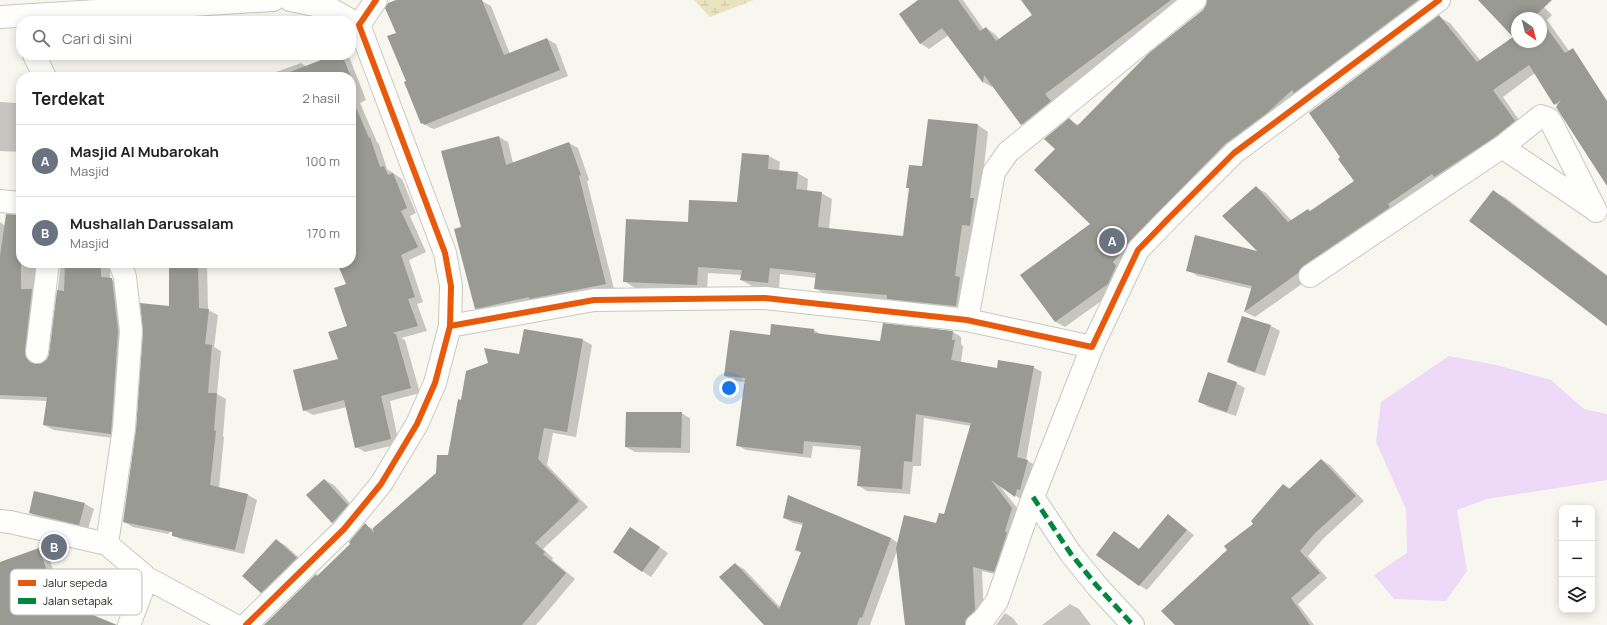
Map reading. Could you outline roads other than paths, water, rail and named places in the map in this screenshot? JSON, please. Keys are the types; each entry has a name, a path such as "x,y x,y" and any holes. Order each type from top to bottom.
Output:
{"street":[{"path":"64,16 273,0"},
{"path":"290,0 329,8 343,16"},
{"path":"359,25 376,0"},
{"path":"967,320 994,172 1000,162 1008,152 1194,0"},
{"path":"977,625 983,620 997,601 1033,497 1092,347 1138,250 1234,153 1439,0"},
{"path":"246,625 344,529 381,484 417,424 435,383 450,326 451,286 445,253 359,25 356,23"},
{"path":"36,60 42,72"},
{"path":"1310,276 1502,147 1541,116 1549,119 1602,215"},
{"path":"1502,147 1602,215"},
{"path":"0,201 16,203"},
{"path":"37,352 47,268"},
{"path":"107,544 124,428 131,331 125,277 122,268"},
{"path":"450,326 594,300 765,298 967,320 1092,347"},
{"path":"1033,497 1071,554 1097,586 1133,625"},
{"path":"0,521 107,544 137,569"},
{"path":"142,573 148,578 234,625"},
{"path":"142,593 148,578"},
{"path":"129,625 133,615"}],"place":[{"name":"Masjid Al Mubarokah","path":"1112,241"},
{"name":"Mushallah Darussalam","path":"54,547"}]}
